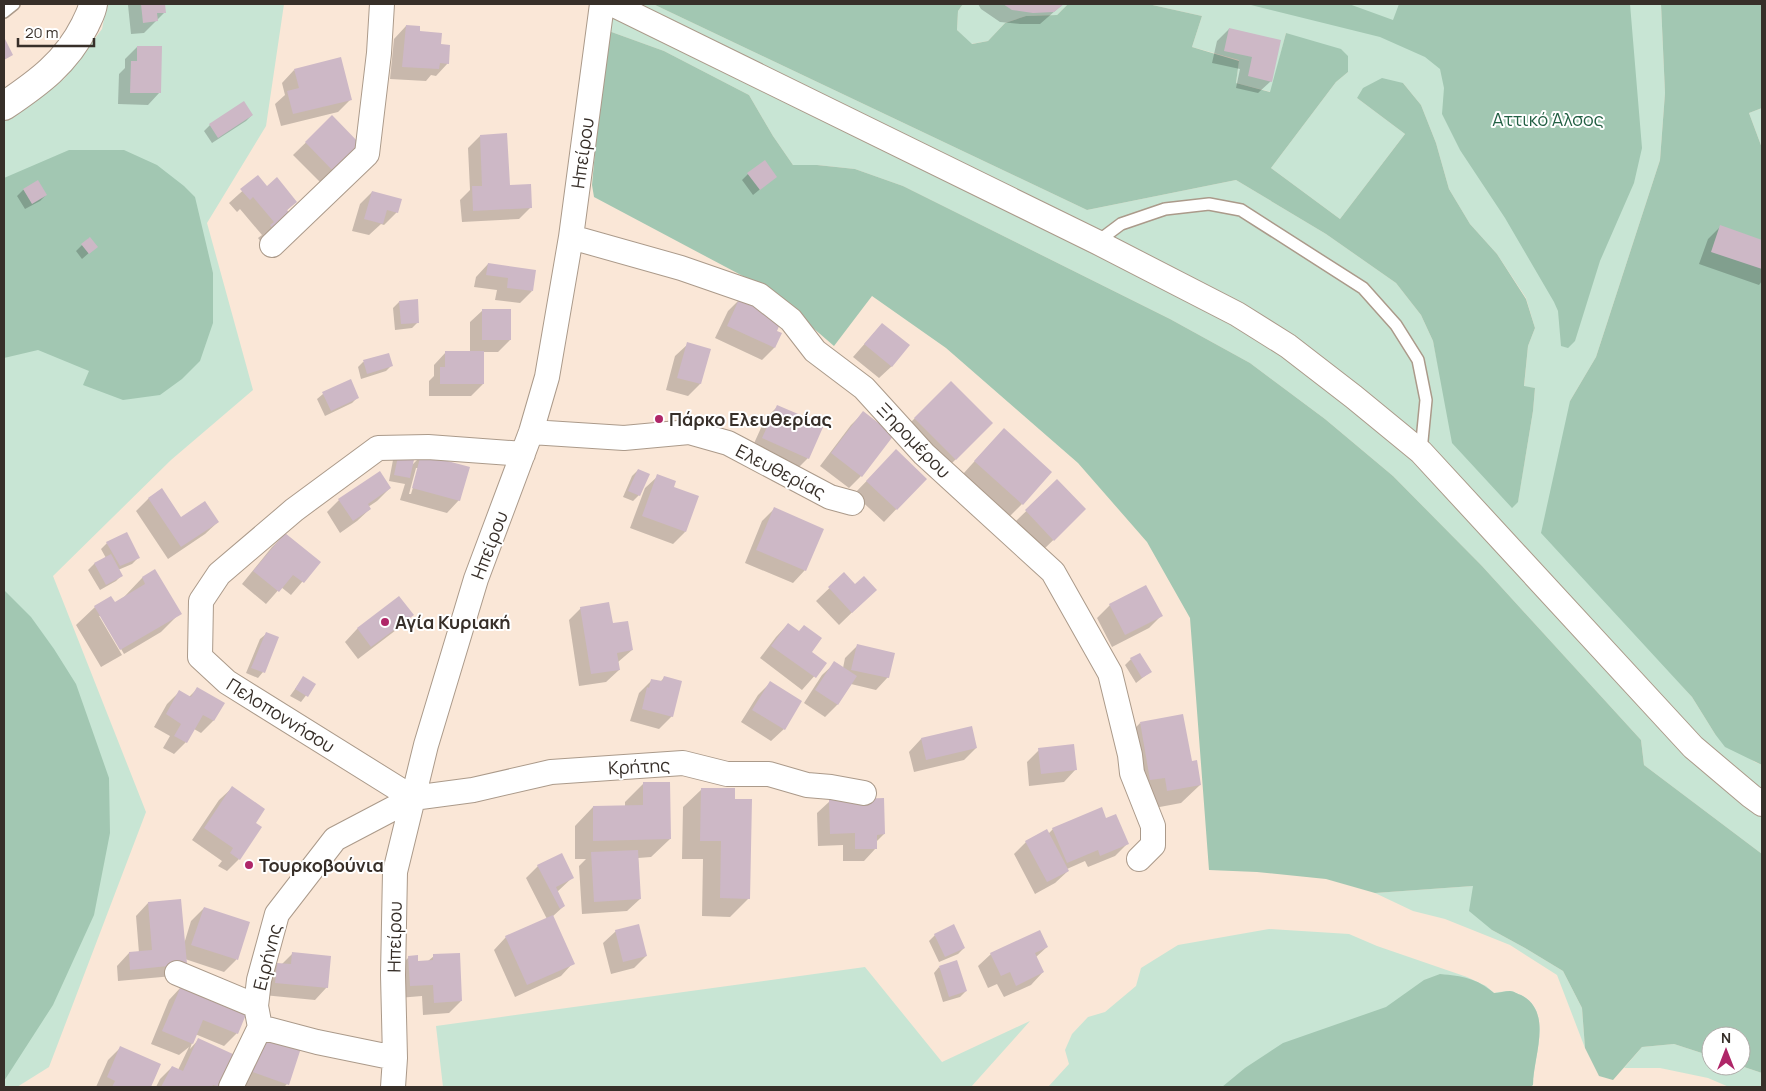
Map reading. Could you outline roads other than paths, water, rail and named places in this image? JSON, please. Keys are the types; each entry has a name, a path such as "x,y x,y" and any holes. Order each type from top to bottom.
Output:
{"street":[{"path":"4,106 56,67 78,40 93,4"},
{"path":"272,245 367,154 379,53 382,4"},
{"name":"Ηπείρου","path":"393,1087 395,1058 393,975 395,872 426,745 476,579 532,432 548,377 571,237 602,4"},
{"path":"612,4 1097,242 1237,314 1288,346 1421,452 1693,747 1762,804"},
{"name":"Ξηρομέρου","path":"571,237 681,268 759,295 791,320 815,351 864,388 924,454 1053,572 1110,673 1130,755 1132,773 1153,826 1153,845 1139,859"},
{"name":"Ελευθερίας","path":"532,432 624,438 689,432 728,443 830,497 852,503"},
{"name":"Πελοποννήσου","path":"413,798 226,682 200,657 201,601 218,574 294,510 378,448 428,447 524,454"},
{"name":"Κρήτης","path":"413,798 473,790 551,772 683,763 728,774 769,774 807,785 831,787 864,794"},
{"name":"Ειρήνης","path":"231,1087 258,1017 259,980 277,914 334,839 413,798"},
{"path":"177,973 258,1017 316,1042 395,1058"}],"lane":[{"path":"4,12 14,4"},
{"path":"1097,242 1121,224 1165,209 1209,204 1241,210 1363,288 1396,325 1418,360 1426,400 1421,452"}],"place":[{"name":"Πάρκο Ελευθερίας","path":"659,419"},
{"name":"Αγία Κυριακή","path":"385,622"},
{"name":"Τουρκοβούνια","path":"249,865"}],"park label":[{"name":"Αττικό Άλσος","path":"1548,119"}]}
